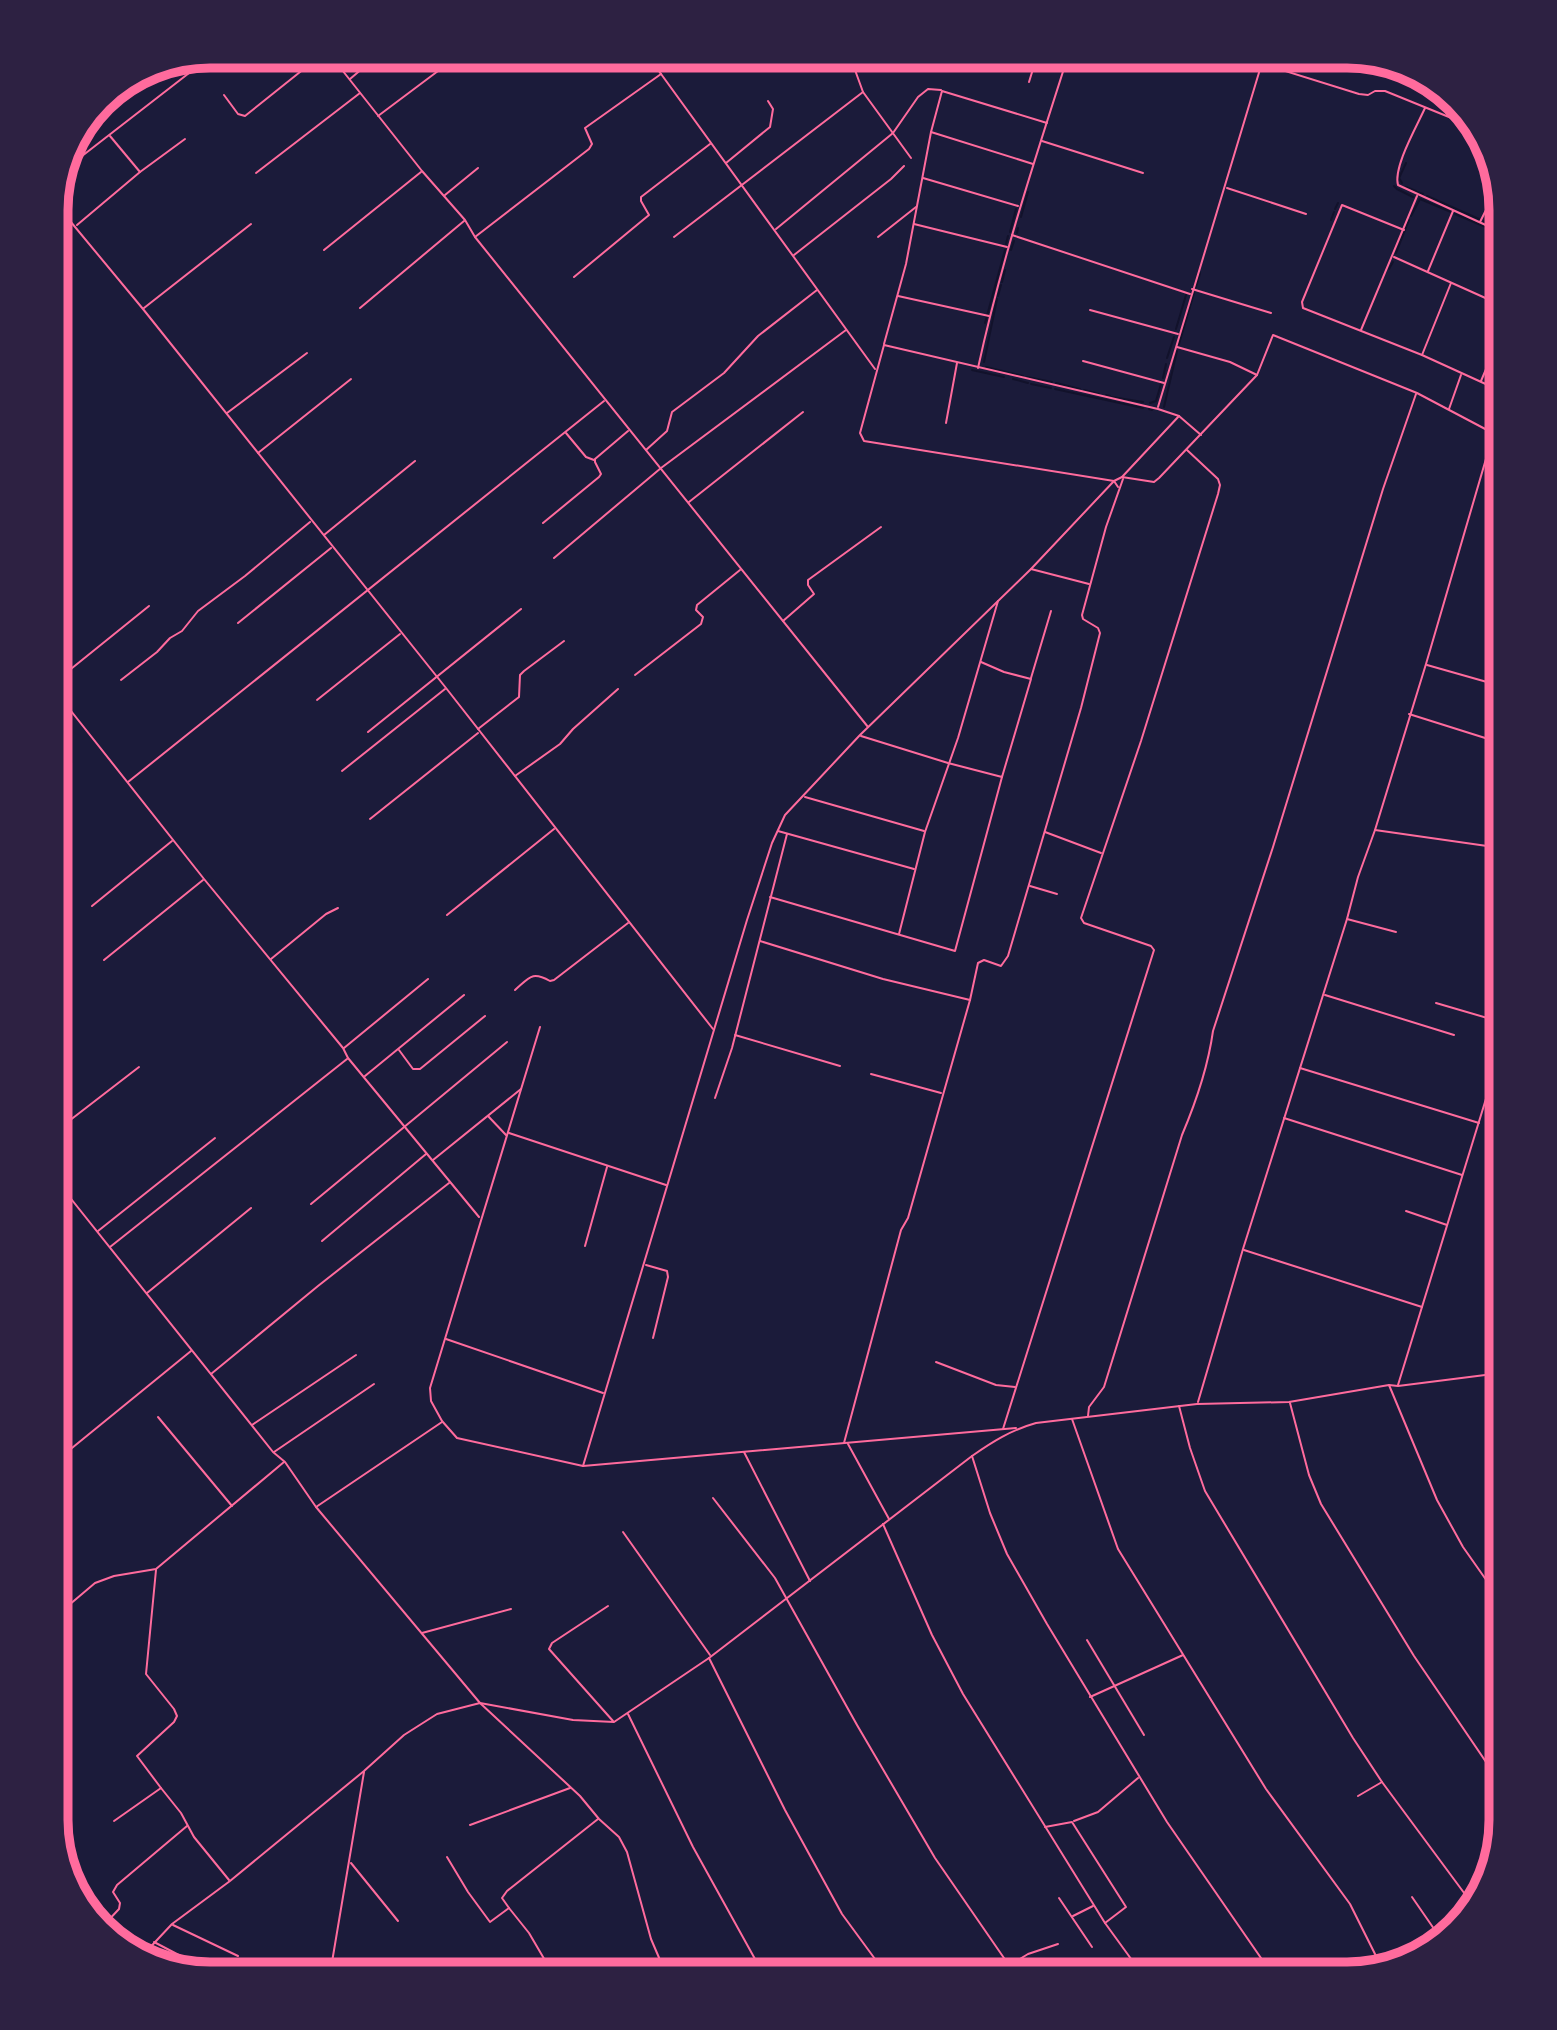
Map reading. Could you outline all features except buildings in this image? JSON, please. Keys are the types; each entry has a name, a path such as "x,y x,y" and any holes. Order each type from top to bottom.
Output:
{"street":[{"path":"224,95 237,114 246,116 305,68"},
{"path":"341,68 868,727"},
{"path":"350,79 363,68"},
{"path":"378,116 442,68"},
{"path":"658,68 876,370"},
{"path":"78,159 194,69"},
{"path":"856,69 863,92 911,158"},
{"path":"1029,82 1033,69"},
{"path":"978,369 1019,207 1064,69"},
{"path":"1158,409 1260,69"},
{"path":"1281,69 1364,95 1380,90 1453,118"},
{"path":"475,237 589,149 592,144 585,128 662,73"},
{"path":"775,230 893,133 918,97 928,89 1047,123"},
{"path":"942,91 931,132 898,296 860,433 864,441 1114,481 1118,487"},
{"path":"674,237 863,92"},
{"path":"256,173 360,93"},
{"path":"726,163 770,127 773,109 768,102"},
{"path":"1425,107 1396,176 1398,185 1489,226"},
{"path":"931,132 1034,164"},
{"path":"109,134 140,173"},
{"path":"75,227 185,139"},
{"path":"1041,141 1143,173"},
{"path":"574,277 649,215 641,201 642,197 711,144"},
{"path":"793,256 904,166"},
{"path":"444,195 478,169"},
{"path":"324,250 422,171"},
{"path":"922,178 1019,207"},
{"path":"1226,187 1306,214"},
{"path":"1361,331 1418,195"},
{"path":"1404,230 1342,205 1301,305 1489,385"},
{"path":"1480,222 1489,205"},
{"path":"878,237 917,206"},
{"path":"1427,273 1453,210"},
{"path":"69,220 446,688 714,1030"},
{"path":"360,308 465,220"},
{"path":"143,309 251,224"},
{"path":"913,224 1008,248"},
{"path":"1012,235 1191,294"},
{"path":"1393,256 1489,299"},
{"path":"1422,355 1451,282"},
{"path":"645,450 667,431 672,412 724,373 758,336 818,289"},
{"path":"1192,289 1271,313"},
{"path":"898,296 990,316"},
{"path":"1090,310 1179,334"},
{"path":"554,558 661,468 846,329"},
{"path":"583,1466 714,1030 777,830 785,815 860,735 1031,569 1114,481 1123,477 1154,482 1201,436 1257,375 1270,339 1275,335 1417,394 1489,431"},
{"path":"884,345 1158,409 1179,416 1201,436"},
{"path":"1175,347 1230,362 1257,375"},
{"path":"226,414 307,353"},
{"path":"1083,361 1165,383"},
{"path":"946,423 957,362"},
{"path":"1481,381 1489,362"},
{"path":"1449,409 1462,374"},
{"path":"257,454 351,379"},
{"path":"1088,1417 1088,1406 1104,1387 1182,1135 1193,1108 1213,1031 1383,489 1417,394"},
{"path":"127,782 605,400"},
{"path":"688,503 803,412"},
{"path":"890,1520 846,1443 901,1230 908,1218 978,963 984,960 1001,966 1008,956 1045,832 1100,636 1098,628 1083,619 1082,615 1118,487 1123,477 1179,416"},
{"path":"594,460 629,430"},
{"path":"543,523 601,474 594,460 586,457 565,432"},
{"path":"1197,1404 1283,1118 1426,664 1489,448"},
{"path":"1003,1429 1154,950 1151,946 1083,921 1083,913 1141,741 1218,494 1218,479 1186,449"},
{"path":"323,536 415,461"},
{"path":"121,680 182,631 198,611 311,522"},
{"path":"782,621 814,594 808,580 881,527"},
{"path":"238,623 332,548"},
{"path":"1031,569 1090,584"},
{"path":"635,676 701,624 704,617 696,610 697,605 741,570"},
{"path":"899,935 925,832 958,738 998,600"},
{"path":"69,671 149,606"},
{"path":"368,732 521,608"},
{"path":"770,897 955,951 1002,776 1051,611"},
{"path":"317,700 400,634"},
{"path":"370,819 519,697 520,675 564,641"},
{"path":"981,662 1031,679"},
{"path":"1426,664 1489,682"},
{"path":"342,771 446,688"},
{"path":"514,777 560,744 618,689"},
{"path":"69,708 343,1048 348,1058 481,1219"},
{"path":"1409,714 1489,739"},
{"path":"860,735 948,763 1002,776"},
{"path":"803,797 925,832"},
{"path":"447,915 555,828"},
{"path":"777,830 915,869"},
{"path":"1375,830 1489,846"},
{"path":"1045,832 1102,854"},
{"path":"715,1098 787,834"},
{"path":"92,906 173,840"},
{"path":"104,960 204,879"},
{"path":"1029,886 1056,894"},
{"path":"270,959 326,914 338,908"},
{"path":"1347,919 1396,932"},
{"path":"515,990 534,975 554,980 628,923"},
{"path":"759,941 883,979 970,1000"},
{"path":"343,1048 428,979"},
{"path":"1323,994 1454,1035"},
{"path":"364,1077 464,995"},
{"path":"1436,1003 1489,1018"},
{"path":"398,1050 413,1069 420,1069 485,1016"},
{"path":"540,1027 429,1396 443,1421 453,1434 462,1440 583,1466 1019,1428 1197,1404 1289,1402 1390,1385 1489,1374"},
{"path":"734,1035 840,1066"},
{"path":"311,1205 507,1042"},
{"path":"110,1247 348,1058"},
{"path":"68,1121 139,1067"},
{"path":"1299,1068 1480,1124"},
{"path":"872,1074 943,1093"},
{"path":"433,1160 522,1088"},
{"path":"1398,1386 1489,1095"},
{"path":"487,1115 507,1134 668,1186"},
{"path":"1283,1118 1463,1176"},
{"path":"97,1231 215,1138"},
{"path":"321,1241 427,1154"},
{"path":"585,1245 608,1166"},
{"path":"211,1374 450,1182"},
{"path":"68,1195 251,1425 285,1462 316,1507 480,1703 619,1836 627,1852 651,1939 661,1962"},
{"path":"146,1293 251,1208"},
{"path":"1406,1211 1448,1226"},
{"path":"1243,1249 1422,1307"},
{"path":"645,1265 667,1272 668,1278 653,1338"},
{"path":"445,1338 604,1393"},
{"path":"68,1451 192,1350"},
{"path":"251,1425 356,1355"},
{"path":"936,1362 996,1385 1016,1387"},
{"path":"273,1452 374,1384"},
{"path":"1390,1385 1437,1500 1463,1547 1489,1584"},
{"path":"1289,1402 1303,1457 1321,1504 1414,1656 1489,1766"},
{"path":"1179,1406 1189,1448 1205,1491 1353,1738 1467,1896"},
{"path":"158,1417 233,1507"},
{"path":"1072,1419 1118,1549 1266,1789 1350,1904 1377,1958"},
{"path":"316,1507 443,1421"},
{"path":"149,1948 172,1924 230,1881 404,1735 438,1714 480,1703 573,1720 614,1722 710,1657 972,1456 996,1439 1019,1428"},
{"path":"743,1451 810,1581"},
{"path":"972,1456 1006,1554 1167,1822 1264,1962"},
{"path":"68,1606 95,1583 114,1576 156,1569 285,1462"},
{"path":"713,1498 775,1578 935,1858 1007,1962"},
{"path":"883,1524 932,1635 963,1694 1105,1923 1133,1962"},
{"path":"623,1532 710,1657 785,1810 842,1914 877,1962"},
{"path":"156,1569 146,1674 177,1716 174,1722 137,1756 194,1837 230,1881"},
{"path":"608,1606 552,1643 549,1649 614,1722"},
{"path":"421,1633 511,1609"},
{"path":"1087,1640 1144,1735"},
{"path":"1090,1697 1184,1655"},
{"path":"628,1714 693,1847 755,1962"},
{"path":"332,1962 364,1771"},
{"path":"1044,1827 1072,1822 1098,1812 1139,1777"},
{"path":"1358,1796 1382,1782"},
{"path":"114,1821 161,1788"},
{"path":"470,1825 571,1788"},
{"path":"546,1962 529,1933 502,1898 507,1891 599,1819"},
{"path":"1072,1822 1125,1903 1126,1907 1105,1923"},
{"path":"110,1918 119,1909 120,1903 113,1892 117,1885 188,1825"},
{"path":"447,1857 487,1920 494,1921 509,1908"},
{"path":"350,1862 398,1920"},
{"path":"1059,1898 1091,1947"},
{"path":"1412,1898 1435,1930"},
{"path":"1071,1917 1094,1905"},
{"path":"172,1924 238,1956"},
{"path":"155,1942 190,1960"},
{"path":"1014,1962 1058,1944"}],"waterway":[{"path":"1402,183 1399,178 1406,163"},
{"path":"1394,186 1413,197"},
{"path":"1406,187 1416,191"},
{"path":"1021,217 1028,192"},
{"path":"1417,192 1423,194"},
{"path":"1427,196 1479,219"},
{"path":"1411,216 1420,199 1451,212"},
{"path":"1335,209 1338,203"},
{"path":"1010,232 1016,209"},
{"path":"1331,220 1334,212"},
{"path":"1455,214 1488,228"},
{"path":"1396,253 1409,220"},
{"path":"1484,221 1489,223"},
{"path":"1017,233 1018,228"},
{"path":"1006,244 1008,236"},
{"path":"1011,250 1014,241"},
{"path":"985,323 1005,250"},
{"path":"1389,269 1393,262"},
{"path":"1002,282 1005,270"},
{"path":"1196,287 1200,273"},
{"path":"998,296 1001,285"},
{"path":"1179,344 1194,293"},
{"path":"1176,329 1186,295"},
{"path":"984,362 997,299"},
{"path":"1167,358 1174,337"},
{"path":"1164,407 1177,351"},
{"path":"1163,378 1166,364"},
{"path":"986,367 1023,376"},
{"path":"972,370 1004,377"},
{"path":"1027,377 1052,382"},
{"path":"1013,379 1028,383"},
{"path":"1056,383 1080,389"},
{"path":"1031,384 1051,388"},
{"path":"1150,403 1156,401 1161,384"},
{"path":"1055,389 1143,408"},
{"path":"1084,390 1099,394"},
{"path":"1106,395 1110,396"},
{"path":"1112,397 1143,402"}]}
